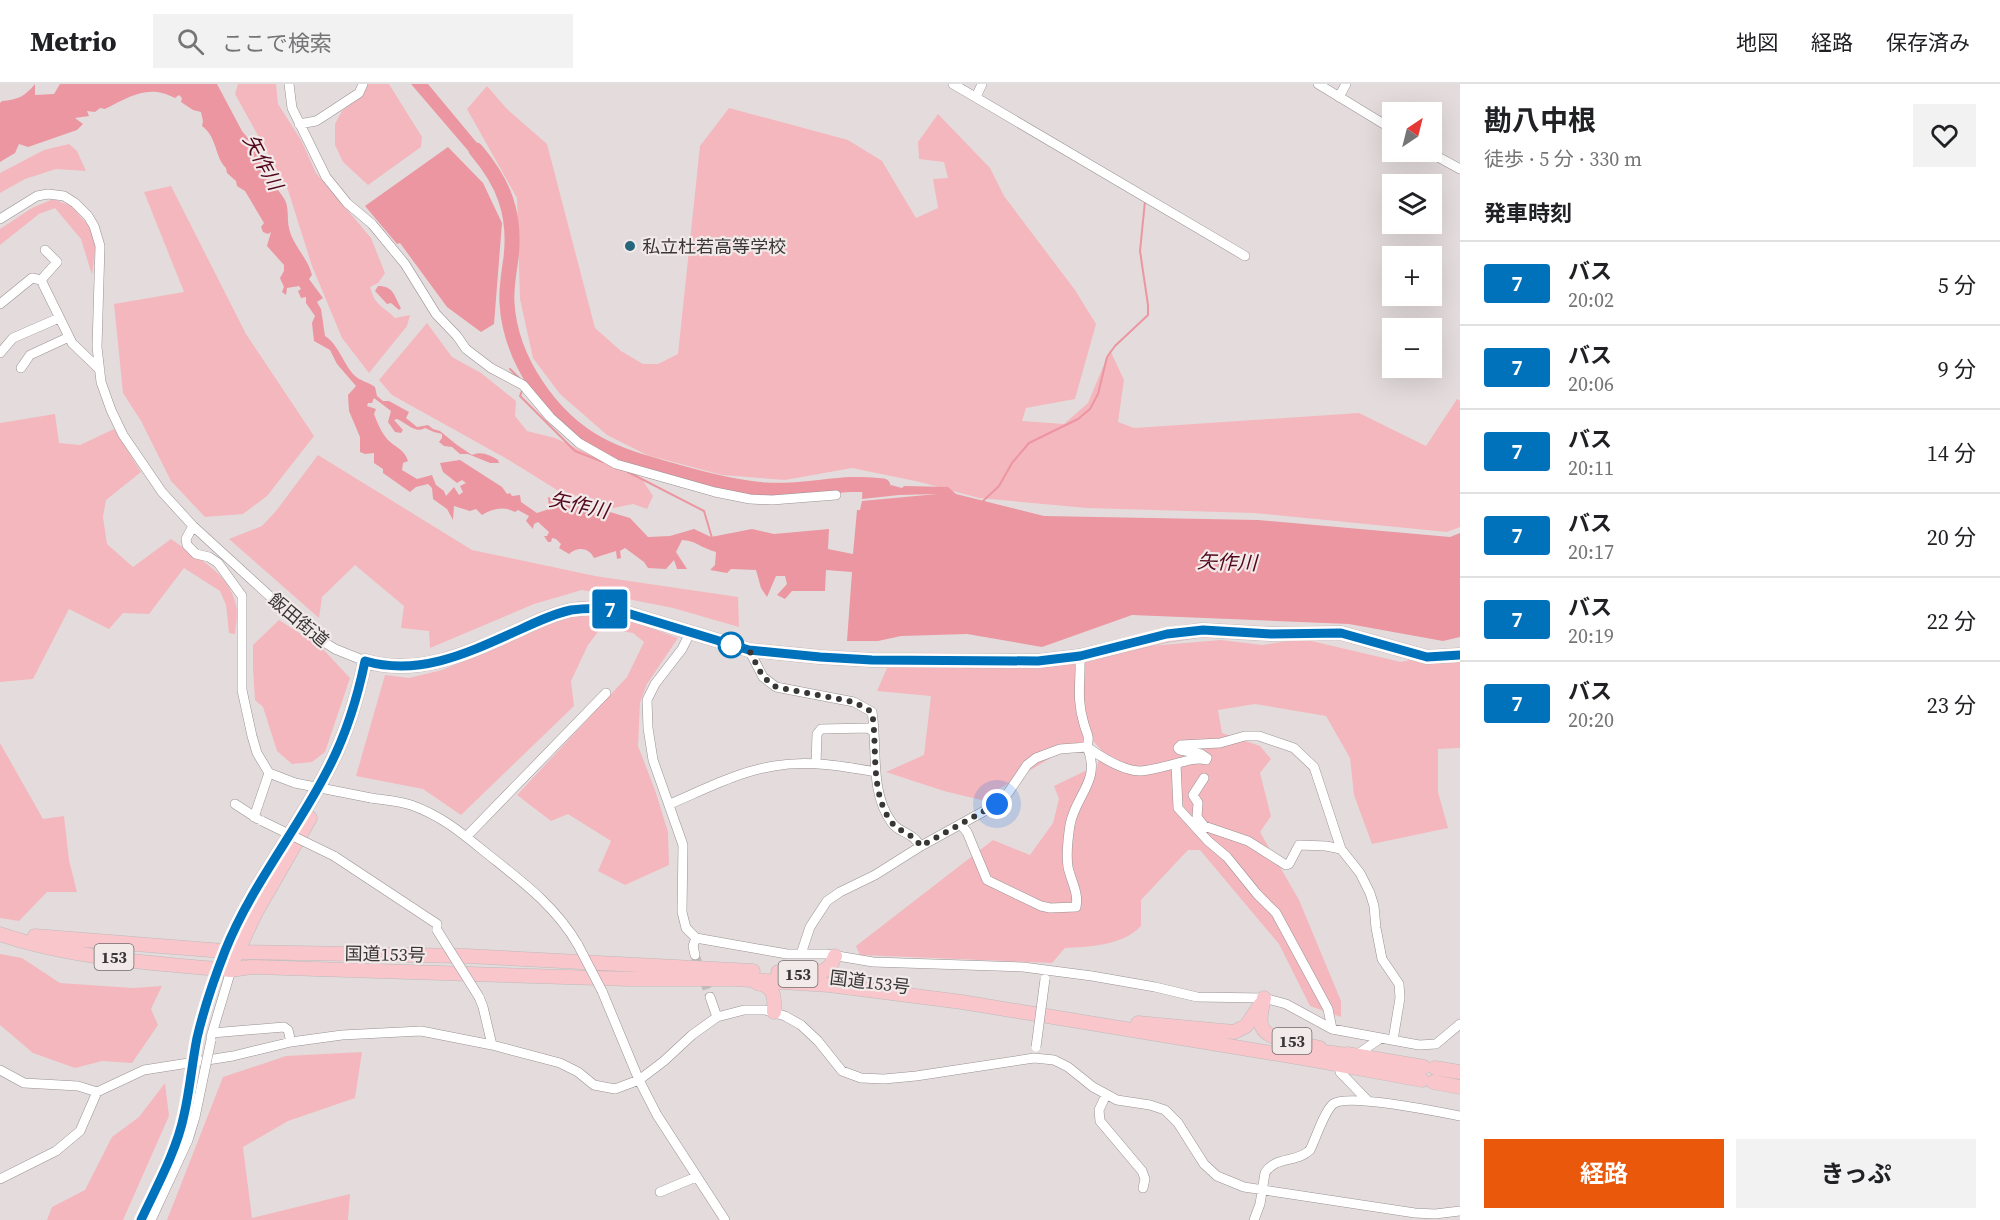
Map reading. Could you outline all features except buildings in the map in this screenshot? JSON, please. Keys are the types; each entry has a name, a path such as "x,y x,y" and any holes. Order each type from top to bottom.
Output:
{"highway":[{"name":"飯田街道","path":"369,662 418,666 439,662 478,649 544,619 584,608 617,610 749,650 872,660 1038,661 1080,656 1167,634 1203,630 1271,634 1341,633 1427,657 1460,655"},
{"path":"225,970 230,952 337,769 354,729 369,662"},
{"name":"国道153号","path":"0,933 230,952 466,956 778,972 920,987 1130,1023 1355,1056"},
{"name":"国道153号","path":"0,933 21,941 90,954 225,970 251,967 630,979 708,979 829,985 962,1002 1340,1064 1428,1074"},
{"name":"153","path":"778,972 825,970 835,956"},
{"path":"708,979 764,984 772,990 774,995 774,1012"},
{"path":"774,1012 783,994 790,987 829,985"},
{"name":"153","path":"1130,1023 1234,1032 1246,1026 1264,998"},
{"name":"153","path":"1264,998 1261,1024 1262,1029 1270,1036 1355,1056"},
{"path":"1355,1056 1428,1074 1460,1087"},
{"path":"1428,1074 1460,1072"}],"street":[{"path":"289,84 292,108 298,124 326,177 347,203 372,224 398,256 436,314 458,336 466,349 490,369 523,385 550,417 579,443 616,464 715,492 750,499 772,500 836,495"},
{"path":"298,124 316,121 359,93 363,84"},
{"path":"953,84 1245,256"},
{"path":"976,97 982,84"},
{"path":"1318,84 1382,123"},
{"path":"1339,97 1346,84"},
{"path":"1442,159 1460,169"},
{"name":"飯田街道","path":"0,219 37,196 48,194 64,196 75,202 88,216 94,226 100,246 97,347 101,382 123,435 162,492 193,526 310,633 335,649 369,662"},
{"path":"41,280 57,262 45,250"},
{"path":"0,304 32,278 41,280"},
{"path":"41,280 72,343 100,370"},
{"path":"0,352 14,338 59,318"},
{"path":"21,368 30,355 69,337"},
{"path":"193,526 186,539 187,545 196,554 218,563 242,596 242,690 252,736 262,764 269,773 295,783 410,805 442,819 467,836 528,886 554,911 578,945 602,991 639,1080 657,1115 724,1220"},
{"path":"690,633 682,649 655,684 647,699 648,728 653,760 683,845 682,912 690,934 696,938 771,952 835,956 873,962 1023,967 1045,975 1155,987 1197,997 1264,998 1291,1007 1332,1029 1419,1045 1436,1044 1460,1024"},
{"path":"749,650 763,677 776,687 854,702 872,712 876,772 881,800 888,817 899,830 913,837 921,846"},
{"path":"961,825 967,832 987,880 1041,906 1076,907 1077,899 1067,858 1070,823 1076,806 1091,780 1087,747 1089,738 1078,695 1080,656"},
{"path":"467,836 606,693"},
{"path":"816,764 817,734 821,729 868,728 874,732"},
{"path":"801,954 810,927 827,901 1001,801 1027,765 1036,758 1060,749 1087,747 1104,760 1143,771 1201,758 1206,760 1207,758 1202,754 1180,750 1178,748 1181,745 1220,743 1245,736 1268,738 1294,748 1317,773 1341,849 1365,880 1374,906 1382,959 1399,984 1400,998 1393,1040"},
{"path":"670,804 731,778 776,765 816,764 876,772"},
{"path":"1176,764 1178,808 1208,841 1227,857 1276,913 1328,1009 1332,1029"},
{"path":"258,819 269,773"},
{"path":"1204,778 1193,795 1198,803 1197,817 1204,826 1248,841 1286,865 1289,864 1299,845 1341,849"},
{"path":"235,804 258,819 334,856 437,924 437,930 479,997 492,1045"},
{"path":"695,955 693,946 696,938"},
{"path":"151,1220 188,1140 195,1117 225,970"},
{"path":"141,1220 184,1116 197,1039 213,981 225,970"},
{"path":"1034,1058 1045,975"},
{"path":"710,998 717,1017"},
{"path":"0,1179 56,1151 80,1131 97,1092 144,1070 233,1056 291,1042 342,1035 421,1031 492,1045 560,1063 578,1072 594,1085 615,1089 639,1080 704,1025 717,1017 744,1010 774,1012 801,1026 818,1041 842,1071 861,1078 884,1079 916,1076 1034,1058 1054,1060 1117,1100 1150,1105 1165,1110 1178,1123 1204,1164 1217,1176 1244,1187 1413,1217 1460,1211"},
{"path":"211,1036 284,1027 288,1030 291,1042"},
{"path":"1355,1056 1381,1038"},
{"path":"1340,1064 1340,1072 1368,1101"},
{"path":"0,1070 24,1083 78,1086 97,1092"},
{"path":"1106,1095 1099,1110 1100,1121 1142,1171 1145,1179 1143,1188"},
{"path":"1254,1220 1260,1204 1265,1173 1272,1165 1302,1156 1310,1150 1334,1103 1345,1100 1368,1101 1460,1116"},
{"path":"660,1192 696,1177"}],"shaded area":[{"path":"238,84 276,84 278,104 301,140 316,173 371,238 385,273 378,283 370,287 374,298 395,318 410,315 407,326 369,373 342,338 312,266 288,190 235,94"},
{"path":"367,84 389,84 422,137 421,147 368,185 343,162 335,145 335,124 342,111 356,100"},
{"path":"487,86 507,109 547,144 595,328 621,351 643,364 658,364 678,354 700,146 729,108 848,140 882,161 916,218 938,208 933,179 948,178 944,162 919,159 918,142 938,114 990,168 1004,196 1075,290 1096,324 1075,399 1026,408 1022,421 1064,424 1088,403 1110,350 1124,380 1118,422 1134,428 1359,413 1426,446 1457,399 1460,401 1460,527 1447,532 1254,513 1087,508 979,498 920,482 852,468 785,480 722,475 647,455 607,435 560,394 533,358 520,299 517,198 467,109"},
{"path":"69,144 77,151 86,171 56,169 25,179 0,193 0,173 44,150"},
{"path":"171,186 246,334 314,436 267,496 243,514 205,517 171,481 141,421 123,393 114,304 184,292 144,192"},
{"path":"53,199 71,206 88,225 96,242 92,275 81,239 55,208 39,214 0,245 0,229 32,208"},
{"path":"427,323 452,357 481,373 516,401 515,416 527,431 555,438 642,479 653,496 647,509 633,504 614,508 585,496 565,495 507,459 392,395 379,380"},
{"path":"55,414 59,443 80,445 114,429 141,472 106,500 103,517 107,544 133,567 171,539 201,559 219,574 232,593 237,612 235,634 229,633 226,605 220,591 184,568 149,614 123,613 109,629 69,609 33,679 0,682 0,423"},
{"path":"318,455 472,550 595,576 738,597 739,627 673,608 582,590 534,604 430,648 429,631 401,628 404,606 355,565 322,597 319,618 229,539 262,526"},
{"path":"587,613 633,621 678,638 647,684 640,703 638,746 668,832 669,865 625,885 598,871 611,841 568,814 551,821 517,795 627,677 644,642 633,633 601,628 588,645 571,681 574,706 461,815 423,789 356,776 385,675 409,678 442,670 510,642 553,619"},
{"path":"279,620 321,647 350,678 325,752 312,762 292,764 277,751 263,707 255,700 253,645"},
{"path":"1303,639 1401,662 1460,648 1460,748 1438,749 1438,792 1448,828 1372,844 1354,795 1350,758 1326,716 1255,704 1218,710 1222,733 1260,746 1271,759 1260,773 1271,816 1260,832 1299,900 1341,1001 1341,1017 1310,1006 1279,944 1200,850 1188,850 1141,900 1141,926 1134,932 1106,944 1065,948 1052,963 860,955 856,946 993,840 1030,855 1053,823 1059,799 1054,786 1085,771 1096,772 1101,750 1094,742 1057,754 981,800 944,791 886,772 924,755 931,696 877,691 887,668 1221,640 1262,645"},
{"path":"0,743 43,819 64,816 69,860 77,892 47,892 19,921 0,918"},
{"path":"0,954 22,958 60,983 133,988 162,986 151,1009 158,1025 132,1063 102,1061 75,1068 33,1053 0,1025"},
{"path":"362,1052 355,1098 288,1121 243,1147 252,1218 350,1194 348,1220 167,1220 223,1077 286,1056"},
{"path":"165,1083 169,1116 123,1220 47,1220 52,1207 85,1190 112,1137 139,1117"}],"water":[{"path":"35,84 35,95 54,94 60,84 217,84 242,131 267,162 269,178 285,200 291,234 310,269 312,275 309,279 323,298 317,302 321,309 325,336 330,339 350,370 356,377 375,387 377,396 383,401 389,401 409,412 406,418 417,427 428,425 440,431 472,455 488,455 498,460 499,463 490,463 468,454 460,454 452,447 444,446 439,442 442,434 425,428 415,429 397,419 394,420 403,430 401,433 395,432 388,422 391,411 374,398 367,406 376,409 374,414 383,434 407,457 408,461 403,463 402,470 417,479 432,475 436,485 444,491 446,496 454,487 459,495 463,492 460,486 466,483 462,480 457,483 443,472 440,463 460,460 502,487 507,494 520,495 521,502 537,513 549,509 548,497 571,506 583,504 630,518 648,537 670,536 694,529 711,537 752,529 774,534 829,529 828,549 853,554 857,510 860,510 862,501 937,494 862,499 863,479 870,479 890,487 891,485 902,488 904,486 948,487 956,494 1044,516 1258,520 1450,537 1460,533 1460,637 1443,641 1349,624 1132,615 1042,647 967,634 901,636 878,641 847,641 852,572 826,570 825,591 792,591 785,599 777,595 787,584 785,576 776,576 767,597 761,588 756,570 731,569 727,573 710,570 715,565 716,552 687,540 682,540 676,552 687,569 677,569 674,560 666,569 648,568 644,562 625,548 620,551 621,558 617,559 616,551 594,558 583,549 569,554 559,548 561,544 556,539 552,538 551,542 548,542 544,536 547,536 549,532 538,522 534,524 533,529 526,521 529,516 518,510 515,512 498,509 482,515 476,509 470,511 454,506 453,520 447,509 433,499 432,488 428,484 416,487 410,492 383,473 383,469 374,463 374,453 360,452 360,437 349,411 348,395 356,386 337,364 330,350 314,341 312,323 315,316 306,303 306,297 301,298 298,291 301,289 299,286 287,288 286,295 282,292 284,287 280,278 284,265 267,246 271,232 268,234 263,232 261,227 264,223 245,191 237,186 236,181 227,173 211,136 202,126 201,112 181,102 182,98 179,95 175,98 156,92 140,93 105,109 100,108 95,112 87,111 89,116 75,118 83,124 77,130 28,147 19,144 15,153 0,162 0,103 21,97"},
{"path":"411,84 428,84 492,161 483,168"},
{"path":"448,147 483,183 502,223 494,324 481,332 447,307 400,243 397,244 365,206"},
{"path":"378,286 383,286 393,292 401,308 399,310 391,303 387,304 375,291"}],"waterway":[{"name":"矢作川","path":"476,150 501,187 510,213 512,242 507,303 516,345 536,385 565,420 600,445 630,458 733,486 781,490 854,485 883,486"},
{"path":"983,501 999,486 1012,463 1029,443 1078,419 1090,409 1098,394 1107,357 1115,346 1148,315 1140,251 1145,201"},
{"path":"510,369 520,379"},
{"path":"522,391 520,396 575,451 603,462"},
{"path":"628,472 704,511 712,538"}],"tunnel":[{"path":"695,955 710,997"}],"bus line":[{"name":"7","path":"141,1220 184,1116 197,1039 213,981 246,909 288,836 304,813 334,757 360,688 365,661 374,664 418,666 439,662 478,649 544,619 584,608 617,610 749,650 872,660 1038,661 1080,656 1167,634 1203,630 1271,634 1341,633 1427,657 1460,655"}],"place":[{"name":"私立杜若高等学校","path":"630,246"}],"route":[{"path":"731,645 749,650 763,677 776,687 854,702 872,712 876,772 881,800 893,825 913,837 921,846 997,804"}]}
